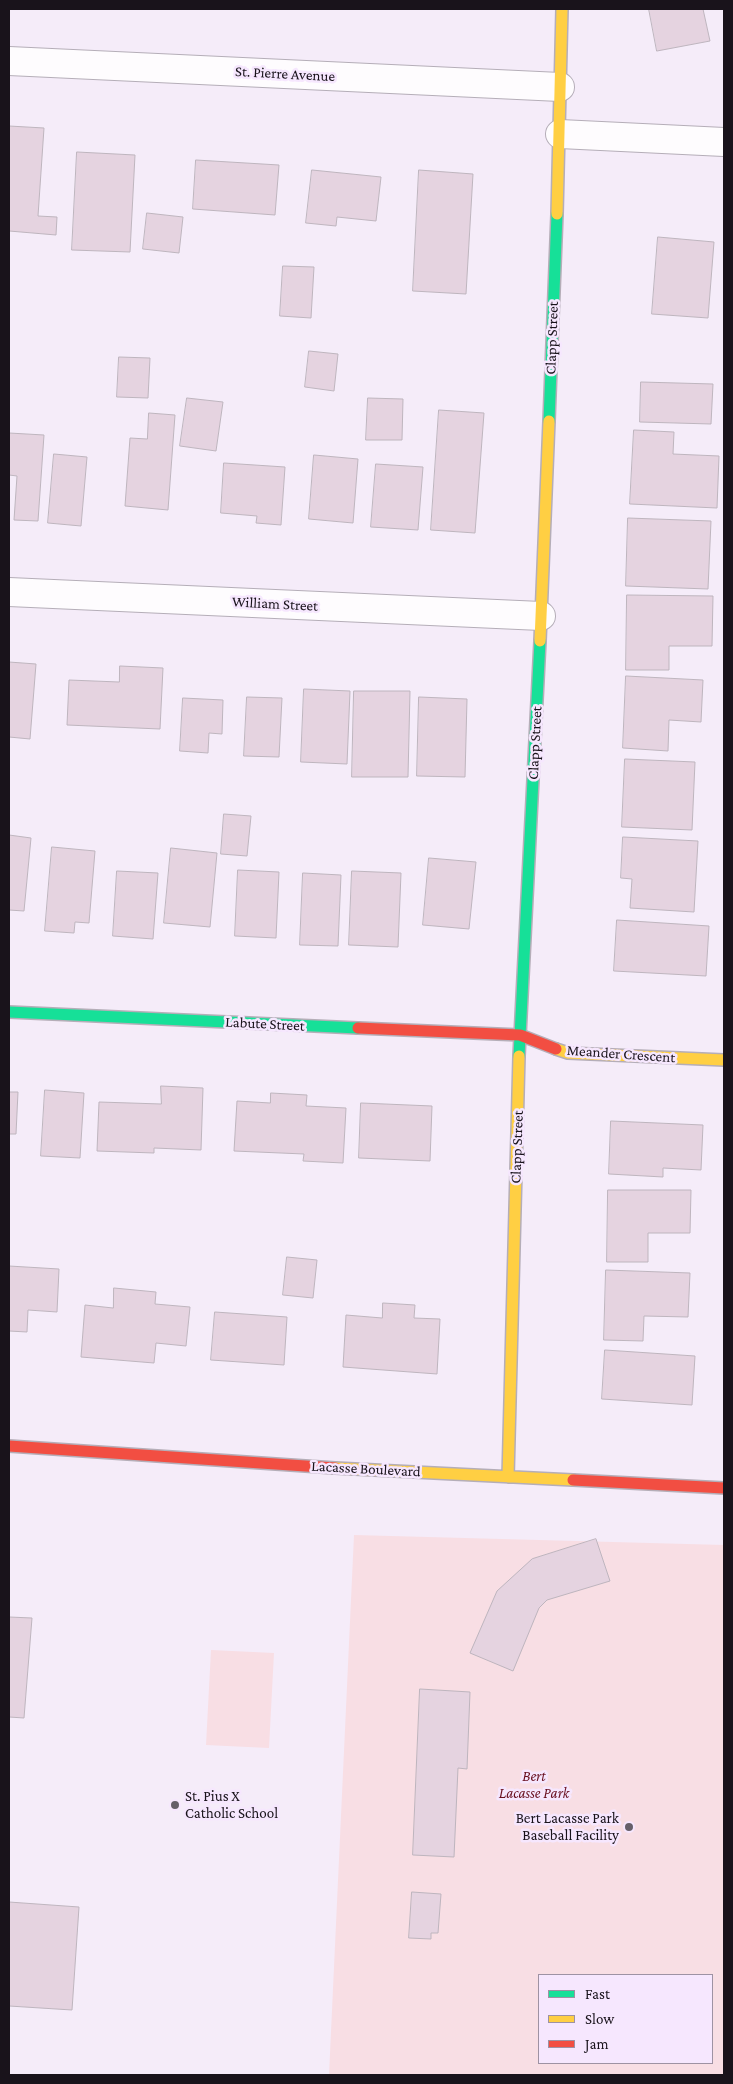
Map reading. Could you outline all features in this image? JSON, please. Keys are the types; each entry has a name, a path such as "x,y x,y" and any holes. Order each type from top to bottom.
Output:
{"street":[{"name":"Clapp Street","path":"508,1477 520,1035 541,616 560,134 562,9"},
{"name":"St. Pierre Avenue","path":"9,61 560,87"},
{"path":"560,134 724,142"},
{"name":"William Street","path":"9,592 541,616"},
{"name":"Labute Street","path":"9,1012 520,1035"},
{"name":"Meander Crescent","path":"520,1035 568,1053 724,1060"},
{"name":"Lacasse Boulevard","path":"9,1446 335,1469 724,1488"}],"green space":[{"name":"Bert Lacasse Park","path":"354,1535 724,1545 724,2075 329,2075"},
{"path":"211,1650 274,1653 269,1748 206,1745"}],"building":[{"path":"649,9 703,9 710,41 657,51"},
{"path":"9,126 44,128 38,216 57,217 56,235 9,231"},
{"path":"77,152 135,155 130,252 72,250"},
{"path":"196,160 279,165 275,215 193,209"},
{"path":"312,170 381,177 376,221 337,217 336,226 306,223"},
{"path":"419,170 473,174 466,294 413,291"},
{"path":"147,213 183,217 179,253 143,249"},
{"path":"658,237 714,242 708,318 652,314"},
{"path":"283,266 314,267 311,318 280,316"},
{"path":"309,351 338,354 334,391 305,387"},
{"path":"119,357 150,358 148,398 117,397"},
{"path":"641,382 713,384 711,424 640,422"},
{"path":"187,398 223,402 216,451 180,446"},
{"path":"368,398 403,399 402,440 366,440"},
{"path":"439,410 484,413 475,533 431,530"},
{"path":"149,413 175,415 168,510 125,506 130,438 147,439"},
{"path":"634,430 674,432 673,454 719,456 717,508 630,504"},
{"path":"9,433 44,435 38,521 14,520 17,476 9,475"},
{"path":"54,454 87,457 81,526 48,523"},
{"path":"314,455 358,459 353,523 309,519"},
{"path":"224,463 285,467 281,525 256,523 257,516 221,513"},
{"path":"376,464 423,467 418,530 371,527"},
{"path":"628,518 711,521 708,589 626,586"},
{"path":"627,595 713,596 712,646 669,646 669,670 626,670"},
{"path":"9,662 36,664 30,739 9,737"},
{"path":"120,666 163,668 160,729 67,725 69,680 119,682"},
{"path":"626,676 703,680 701,722 669,720 668,751 623,748"},
{"path":"304,689 350,691 347,764 301,762"},
{"path":"354,691 410,691 408,777 352,777"},
{"path":"247,697 282,698 279,757 244,756"},
{"path":"419,697 467,699 465,777 417,776"},
{"path":"183,698 223,700 222,734 209,733 208,753 180,751"},
{"path":"625,759 695,762 692,830 622,827"},
{"path":"224,814 251,816 247,856 221,854"},
{"path":"9,835 31,838 24,911 9,910"},
{"path":"623,837 698,841 694,912 630,908 632,879 621,878"},
{"path":"52,847 95,851 89,923 75,922 74,933 45,931"},
{"path":"171,848 217,853 210,927 164,923"},
{"path":"429,858 476,862 469,929 423,925"},
{"path":"238,870 279,872 276,938 235,936"},
{"path":"117,871 158,873 153,939 113,936"},
{"path":"352,871 401,873 398,947 349,945"},
{"path":"303,873 341,875 338,946 300,945"},
{"path":"617,920 709,926 706,976 614,971"},
{"path":"161,1086 203,1088 201,1150 154,1148 154,1153 97,1151 99,1102 161,1104"},
{"path":"45,1090 84,1093 80,1158 41,1156"},
{"path":"9,1092 18,1092 16,1134 9,1134"},
{"path":"271,1093 307,1095 306,1106 346,1108 343,1163 303,1161 304,1154 234,1151 237,1101 270,1103"},
{"path":"361,1103 432,1106 430,1161 359,1158"},
{"path":"611,1121 703,1125 701,1170 663,1168 663,1177 609,1174"},
{"path":"608,1190 691,1190 690,1233 648,1233 648,1262 607,1262"},
{"path":"287,1257 317,1260 313,1298 283,1295"},
{"path":"9,1266 59,1269 57,1312 28,1310 27,1332 9,1331"},
{"path":"606,1270 690,1273 688,1317 644,1316 643,1341 604,1340"},
{"path":"114,1288 156,1292 155,1304 190,1307 186,1346 156,1343 154,1363 81,1357 85,1305 113,1308"},
{"path":"383,1303 415,1305 414,1318 440,1319 437,1374 343,1367 346,1315 382,1318"},
{"path":"215,1312 287,1317 284,1365 211,1360"},
{"path":"605,1350 695,1356 692,1405 602,1399"},
{"path":"596,1539 610,1581 547,1600 539,1608 513,1671 470,1653 497,1591 532,1559"},
{"path":"9,1617 32,1618 24,1718 9,1717"},
{"path":"420,1689 470,1692 467,1769 458,1768 454,1857 413,1855"},
{"path":"412,1892 441,1894 438,1933 431,1933 431,1939 409,1938"},
{"path":"9,1902 79,1907 72,2010 9,2006"}],"traffic: fast":[{"path":"549,421 557,214"},
{"path":"519,1056 540,641"},
{"path":"9,1012 358,1028"}],"traffic: slow":[{"path":"557,214 562,9"},
{"path":"540,641 549,421"},
{"path":"556,1049 568,1053 724,1060"},
{"path":"508,1477 519,1056"},
{"path":"335,1468 573,1480"}],"traffic: jam":[{"path":"358,1028 520,1035 556,1049"},
{"path":"9,1446 335,1468"},
{"path":"573,1480 724,1488"}],"place":[{"name":"St. Pius X Catholic School","path":"175,1805"},
{"name":"Bert Lacasse Park Baseball Facility","path":"629,1827"}]}
